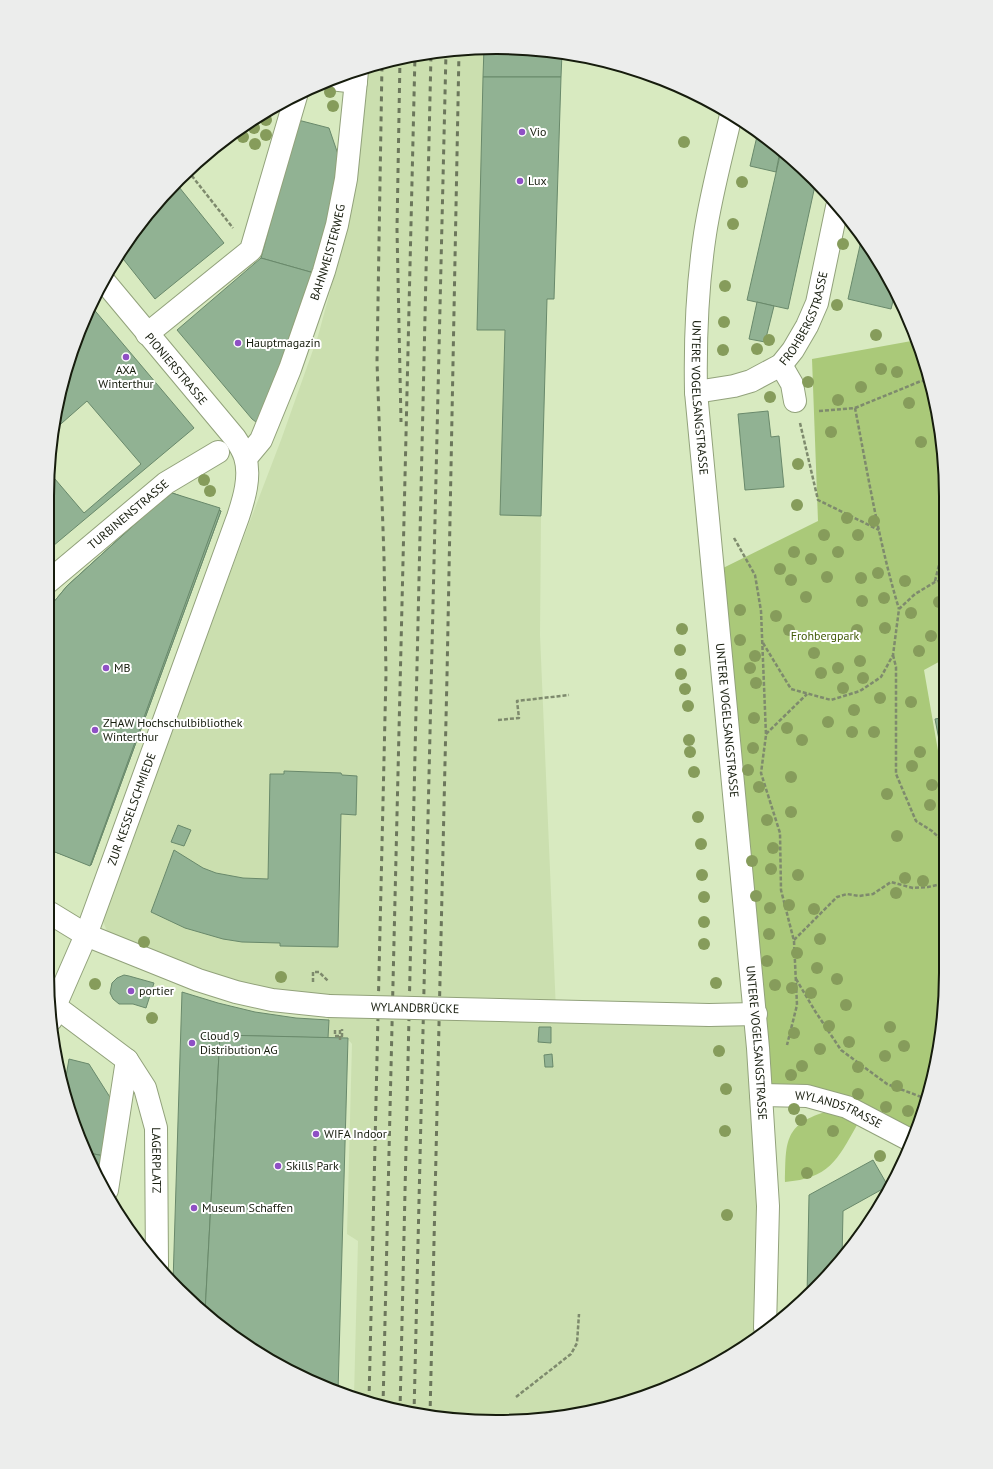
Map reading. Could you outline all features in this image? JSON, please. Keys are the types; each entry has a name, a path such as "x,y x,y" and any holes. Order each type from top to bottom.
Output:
{"street":[{"name":"BAHNMEISTERWEG","path":"246,458 262,440 260,424 290,369 322,278 337,225 346,179 357,77"},
{"path":"147,334 246,254 294,104"},
{"name":"UNTERE VOGELSANGSTRASSE","path":"730,121 706,232 700,274 696,315 696,392 756,1014 768,1206 765,1325"},
{"name":"FROHBERGSTRASSE","path":"696,392 751,382 780,365 793,350 807,326 817,303 836,213"},
{"name":"PIONIERSTRASSE","path":"108,286 235,438 246,458"},
{"path":"780,365 792,384 795,401"},
{"name":"TURBINENSTRASSE","path":"54,577 166,482 216,453"},
{"name":"ZUR KESSELSCHMIEDE","path":"56,1007 86,935 238,517 244,498 247,476 246,458"},
{"name":"WYLANDBRÜCKE","path":"54,915 86,935 198,980 249,995 290,1002 329,1006 709,1015 756,1014"},
{"name":"LAGERPLATZ","path":"56,1015 127,1060 145,1088 156,1128 157,1256"},
{"path":"108,1184 127,1060"},
{"name":"WYLANDSTRASSE","path":"761,1095 807,1096 847,1107 907,1138"}],"path":[{"path":"192,177 246,254"},
{"path":"819,411 855,408 923,380"},
{"path":"795,401 818,500 879,530"},
{"path":"855,408 879,530 890,578 899,608 893,655 896,667 896,774 916,821 932,831 939,838"},
{"path":"731,531 755,575 761,611 766,735 760,773 780,833 781,890 794,941 797,1005 788,1045"},
{"path":"935,582 939,566"},
{"path":"899,608 915,594 939,581"},
{"path":"763,642 790,689 830,700 860,691 881,677 893,655"},
{"path":"766,735 807,694"},
{"path":"498,720 518,718 516,701 569,695"},
{"path":"794,941 837,897 847,894 859,896 873,894 891,882 913,888 939,885"},
{"path":"313,980 314,972 319,972"},
{"path":"796,978 840,1050 887,1084 921,1097"},
{"path":"340,1025 340,1040"},
{"path":"516,1397 571,1354 578,1339 579,1314"}],"shaded area":[{"path":"484,54 477,329 505,330 500,514 541,516 540,635 556,1011 756,1014 765,1325 718,1356 666,1381 639,1392 583,1406 525,1414 468,1414 410,1406 354,1392 358,1241 347,1234 352,1044 347,1038 328,1038 328,999 263,990 198,972 119,938 107,931 102,919 208,631 281,440 318,336 340,255 352,201 366,74 439,58"}],"green space":[{"name":"Frohbergpark","path":"911,341 924,382 935,439 939,496 939,662 924,670 939,757 938,1001 935,1030 924,1087 916,1115 907,1138 847,1107 761,1095 713,573 818,521 812,359"},
{"path":"825,1112 834,1113 857,1125 844,1149 830,1166 822,1172 800,1180 785,1182 787,1147 794,1130 801,1123 811,1117"}],"building":[{"path":"484,54 525,55 562,59 561,77 483,77"},
{"path":"483,77 561,77 554,299 547,299 541,516 500,515 505,330 477,330"},
{"path":"298,120 329,128 341,163 325,238 314,273 261,258"},
{"path":"756,139 779,156 776,172 750,166"},
{"path":"780,157 814,189 788,309 747,300"},
{"path":"180,188 224,243 155,299 123,259 145,227"},
{"path":"860,245 880,275 893,301 891,309 848,299"},
{"name":"Hauptmagazin","path":"261,258 314,273 259,421 256,422 177,330"},
{"path":"757,302 774,306 765,342 749,339"},
{"path":"95,311 194,428 54,545 55,479 84,513 141,464 87,401 61,424 69,382 77,354"},
{"path":"768,411 771,437 779,436 784,487 745,490 738,414"},
{"name":"ZHAW Hochschulbibliothek Winterthur","path":"172,493 221,511 91,865 54,851 54,602 67,586 145,515"},
{"name":"ZHAW Hochschulbibliothek Winterthur","path":"172,493 221,511 91,865 54,851 54,762 78,697 54,689 54,635 95,650 145,515"},
{"name":"ZHAW Hochschulbibliothek Winterthur","path":"172,493 220,508 90,866 54,852 54,602 67,586 145,515"},
{"path":"939,718 939,740 935,719"},
{"path":"284,771 341,773 342,775 357,776 356,815 341,814 338,947 280,946 280,943 242,942 223,939 185,928 151,912 174,850 203,868 216,873 243,878 268,879 270,774 284,774"},
{"path":"178,825 191,830 184,846 171,842"},
{"name":"portier","path":"124,975 154,983 146,1008 133,1004 119,1004 113,999 110,993 112,983 117,978"},
{"path":"182,992 255,1012 296,1018 329,1020 328,1038 220,1035 205,1305 173,1274"},
{"path":"539,1027 551,1027 551,1043 538,1042"},
{"name":"Skills Park","path":"220,1035 348,1038 338,1386 275,1356 227,1324 205,1305"},
{"path":"552,1054 553,1067 545,1067 544,1055"},
{"path":"69,1059 89,1064 113,1102 104,1156 93,1154 77,1115 66,1075"},
{"path":"93,1154 104,1156 101,1170"},
{"path":"873,1160 886,1182 882,1189 843,1211 842,1249 807,1287 809,1195"}],"railway":[{"path":"430,1409 447,676 459,56"},
{"path":"414,1407 446,57"},
{"path":"400,1404 431,59"},
{"path":"383,1400 415,62"},
{"path":"400,65 397,229 401,422"},
{"path":"369,1396 386,674 384,557 377,362 382,69"}],"place":[{"name":"Vio","path":"522,132"},
{"name":"Lux","path":"520,181"},
{"name":"Hauptmagazin","path":"238,343"},
{"name":"AXA Winterthur","path":"126,357"},
{"name":"MB","path":"106,668"},
{"name":"ZHAW Hochschulbibliothek Winterthur","path":"95,730"},
{"name":"portier","path":"131,991"},
{"name":"Cloud 9 Distribution AG","path":"192,1043"},
{"name":"WIFA Indoor","path":"316,1134"},
{"name":"Skills Park","path":"278,1166"},
{"name":"Museum Schaffen","path":"194,1208"}]}
